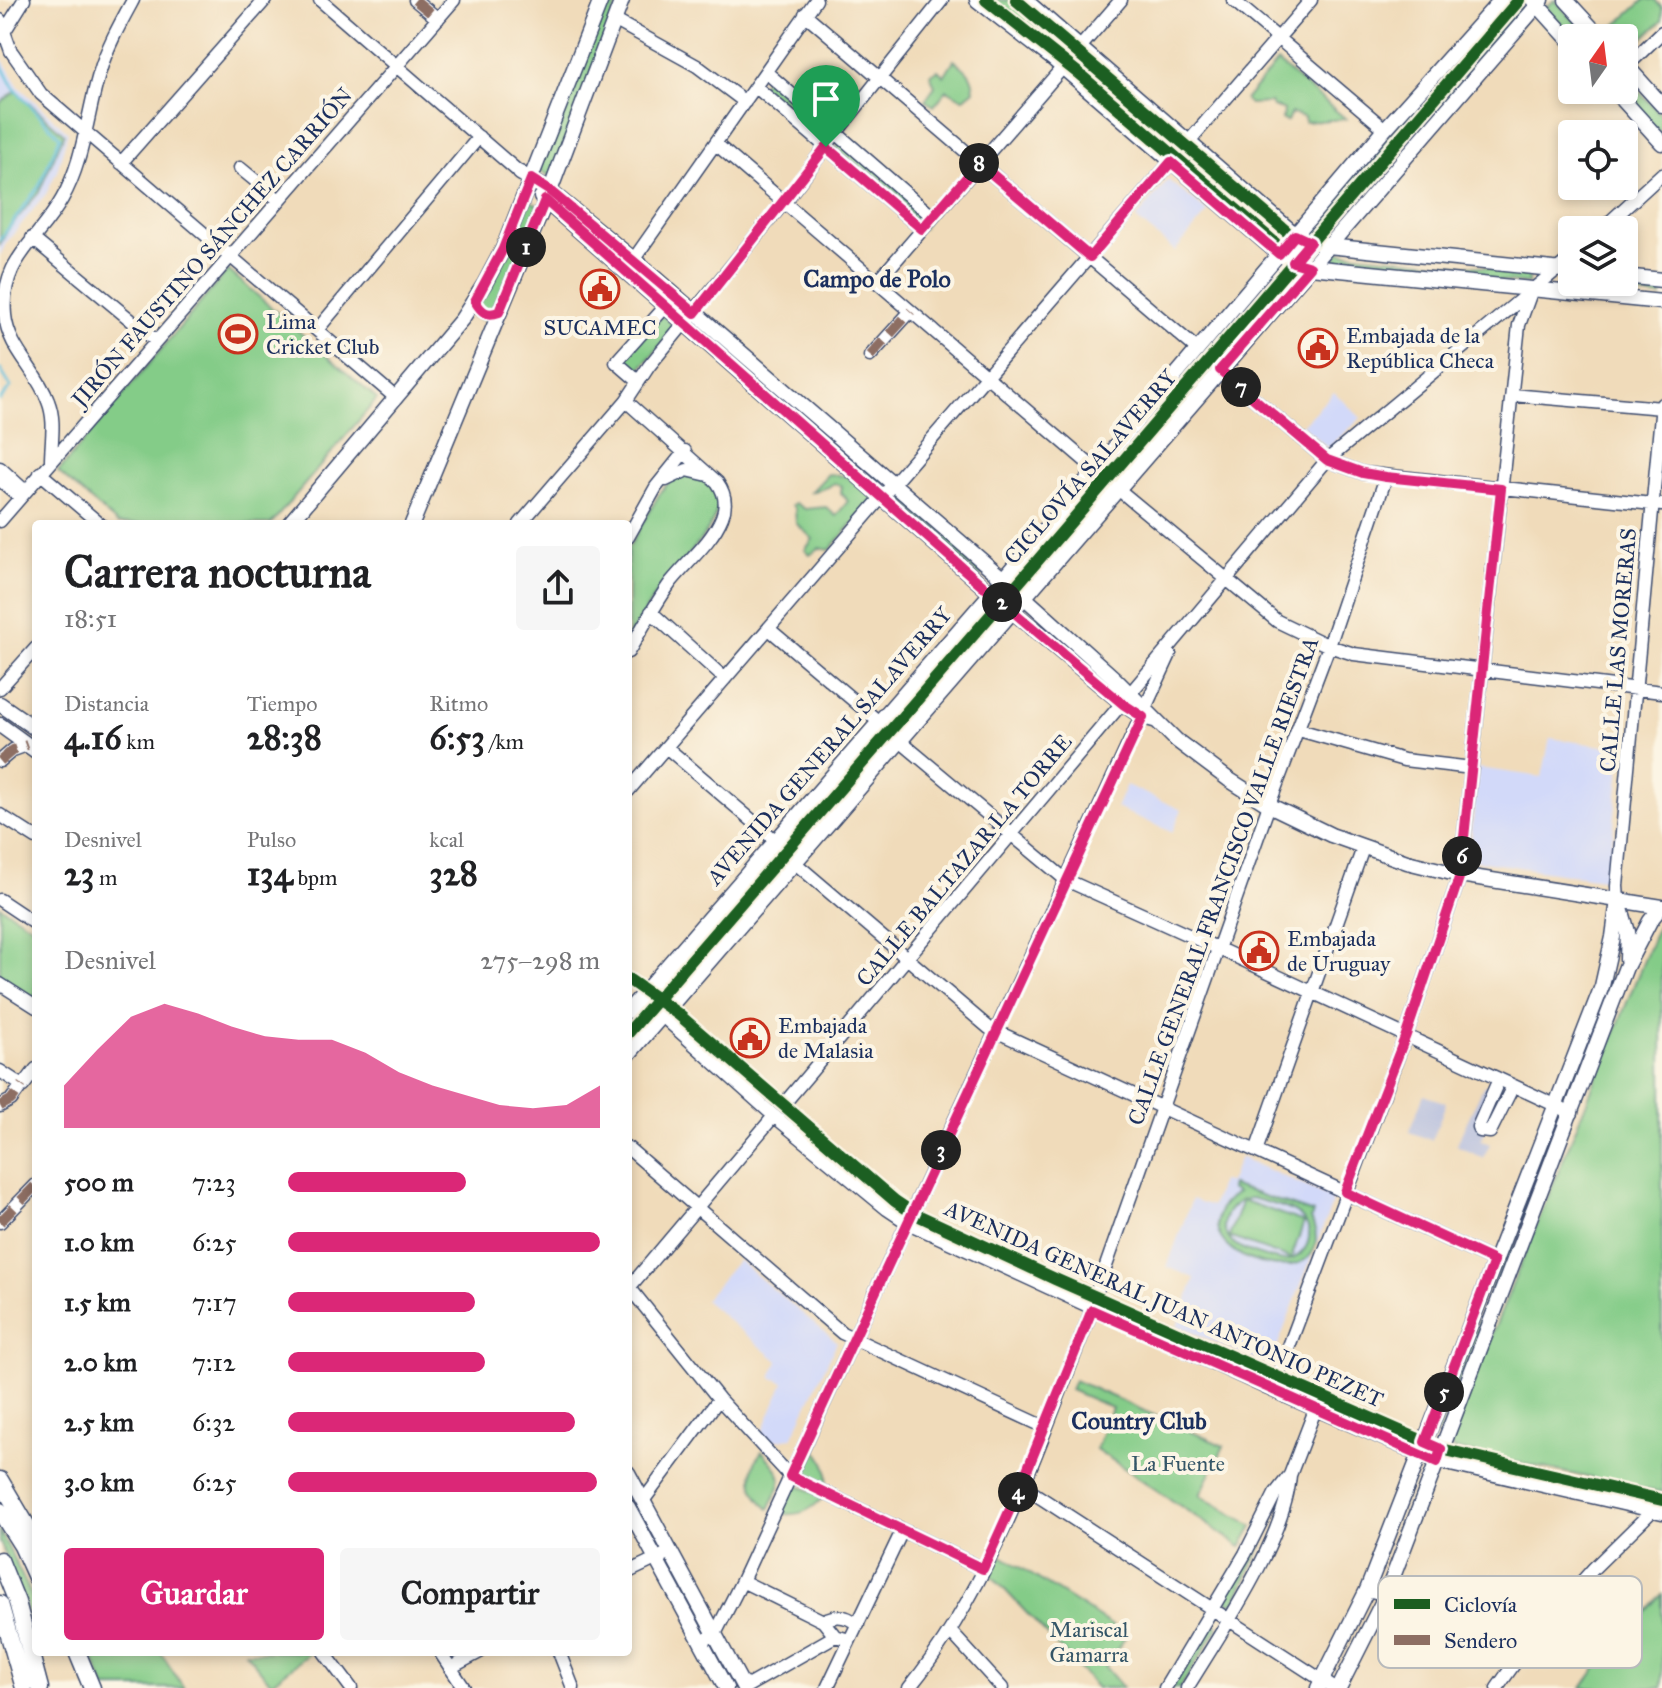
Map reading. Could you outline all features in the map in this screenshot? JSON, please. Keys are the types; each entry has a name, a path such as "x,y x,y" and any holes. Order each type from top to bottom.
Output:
{"highway":[{"path":"0,1480 32,1534"},
{"path":"0,1497 32,1550"},
{"path":"0,1511 32,1568"},
{"path":"0,1560 31,1642"},
{"path":"0,1604 24,1688"},
{"path":"34,1656 40,1688"},
{"path":"69,1656 80,1688"},
{"path":"79,1656 92,1688"}],"main road":[{"path":"292,520 475,301 503,249 526,180 539,158 601,0"},
{"path":"413,520 484,322 499,312 548,195 622,0"},
{"path":"977,0 1062,67 1279,254 1293,262 1310,267 1662,302"},
{"path":"1025,0 1295,235 1328,246 1558,269"},
{"name":"AVENIDA GENERAL SALAVERRY","path":"632,1006 991,593 1385,129 1501,0"},
{"path":"1566,0 1588,24"},
{"path":"632,1050 1537,2 1558,27"},
{"path":"1062,67 1068,54 1080,48"},
{"path":"1062,67 1076,61 1080,48"},
{"path":"1638,79 1662,105"},
{"path":"1627,104 1662,143"},
{"path":"539,158 541,167 546,171 559,166"},
{"path":"526,180 548,195 1024,597 1127,699"},
{"path":"629,265 666,306 691,318 882,497 1012,611 1176,740 1269,805 1363,848 1460,875 1662,907"},
{"path":"1638,277 1662,280"},
{"path":"475,301 483,312 499,312"},
{"path":"462,319 484,322"},
{"path":"2,710 32,727"},
{"path":"0,725 32,748"},
{"path":"0,743 32,748"},
{"path":"1618,900 1628,932 1626,967"},
{"path":"1329,1686 1602,986 1618,900"},
{"path":"1393,1576 1626,967 1650,921 1662,907"},
{"path":"1610,952 1618,945 1628,949"},
{"path":"632,1480 670,1552 726,1688"},
{"path":"632,1515 655,1558 744,1688"},
{"path":"1329,1686 1378,1608"}],"street":[{"path":"24,0 2,26 11,51 41,94 396,398"},
{"path":"51,461 52,412 8,331 4,299 10,271 63,197 77,161 100,69 133,0"},
{"path":"121,163 265,0"},
{"path":"320,0 526,180"},
{"path":"415,0 438,19"},
{"name":"JIRÓN FAUSTINO SÁNCHEZ CARRIÓN","path":"0,521 454,0"},
{"path":"629,265 816,0"},
{"path":"523,520 626,401 638,381 785,201 942,0"},
{"path":"1080,48 1121,0"},
{"path":"1233,0 1385,129"},
{"path":"632,786 1311,0"},
{"path":"805,14 1198,350"},
{"path":"614,20 697,66 745,102"},
{"path":"1638,53 1662,32"},
{"path":"877,282 1062,67"},
{"path":"766,72 933,217"},
{"path":"756,87 922,229"},
{"path":"317,330 479,137"},
{"path":"716,144 1096,470"},
{"path":"240,168 279,200"},
{"path":"1616,216 1662,174"},
{"path":"32,238 156,341"},
{"name":"CALLE BALTAZAR LA TORRE","path":"783,1105 1327,460 1532,289 1558,274"},
{"path":"1277,1378 1406,1035 1460,875 1519,325 1532,289"},
{"path":"638,381 616,362 666,306"},
{"path":"870,356 911,311"},
{"path":"1220,370 1327,460 1363,473 1657,504"},
{"path":"1512,395 1662,406"},
{"path":"626,401 719,484 725,505 720,521 651,612 632,645"},
{"name":"CALLE LAS MORERAS","path":"1618,900 1634,689 1657,504 1662,406"},
{"path":"53,437 56,443 66,444"},
{"path":"632,530 656,487 685,451"},
{"path":"0,468 22,494"},
{"path":"656,487 687,470 699,472 719,484"},
{"path":"40,473 95,520"},
{"name":"CALLE GENERAL FRANCISCO VALLE RIESTRA","path":"909,1688 950,1631 983,1569 1045,1427 1093,1303 1217,948 1299,730 1386,477"},
{"path":"0,480 22,494"},
{"path":"1118,489 1277,621 1329,646 1354,654 1662,692"},
{"path":"651,612 725,679"},
{"path":"769,629 879,722"},
{"name":"CALLE BALTAZAR LA TORRE","path":"708,1638 742,1581 1066,880 1147,715 1176,641"},
{"path":"0,688 32,652"},
{"path":"1299,730 1404,760 1472,768"},
{"path":"900,741 1066,880 1572,1113"},
{"path":"666,747 776,841"},
{"path":"0,761 13,750 32,748"},
{"path":"0,815 32,835"},
{"path":"1256,1151 1363,848"},
{"path":"794,862 996,1031 1494,1261"},
{"path":"0,900 32,921"},
{"name":"AVENIDA GENERAL JUAN ANTONIO PEZET","path":"632,983 783,1105 895,1201 910,1218"},
{"path":"0,984 32,1004"},
{"name":"AVENIDA GENERAL JUAN ANTONIO PEZET","path":"665,1012 774,1116 887,1209 1093,1303 1315,1410 1439,1456 1657,1512"},
{"path":"0,1071 23,1086"},
{"path":"0,1106 11,1100 32,1074"},
{"path":"1499,1079 1478,1127 1480,1131 1490,1132 1513,1086"},
{"path":"632,1284 774,1116"},
{"path":"632,1151 842,1333 1045,1427"},
{"path":"0,1222 32,1189"},
{"path":"632,1292 719,1399 790,1476 983,1569"},
{"name":"AVENIDA GENERAL JUAN ANTONIO PEZET","path":"1093,1303 1277,1378 1422,1449"},
{"path":"643,1501 719,1399"},
{"path":"1187,1688 1258,1567 1280,1517 1290,1475 1315,1410"},
{"name":"AVENIDA GENERAL JUAN ANTONIO PEZET","path":"1439,1456 1662,1500"},
{"path":"1165,1688 1290,1475"},
{"path":"1021,1485 1329,1686"},
{"path":"1267,1510 1277,1511 1280,1517"},
{"path":"1587,1576 1657,1512"},
{"path":"827,1688 902,1531"},
{"path":"632,1570 670,1552"},
{"path":"742,1581 823,1621 835,1636 850,1640"},
{"path":"1367,1590 1378,1593"},
{"path":"823,1621 838,1616 858,1625"},
{"path":"950,1631 1002,1688"},
{"path":"744,1688 835,1636"},
{"path":"327,1656 351,1688"},
{"path":"442,1656 464,1688"},
{"path":"450,1668 472,1656"},
{"path":"561,1656 573,1688"},
{"path":"1497,1688 1511,1668"}],"shaded area":[{"path":"0,55 19,87 68,132 57,171 46,194 6,243 0,256"},
{"path":"1168,180 1208,212 1175,251 1136,219"},
{"path":"1334,392 1361,418 1328,448 1302,425"},
{"path":"1550,738 1622,749 1608,880 1469,860 1478,768 1542,777"},
{"path":"1126,785 1182,810 1172,832 1116,808"},
{"path":"1484,1085 1503,1094 1481,1140 1490,1144 1483,1158 1456,1145"},
{"path":"1424,1094 1446,1103 1432,1140 1409,1132"},
{"path":"1240,1157 1329,1197 1332,1204 1271,1363 1266,1364 1177,1326 1195,1278 1167,1267 1192,1199 1212,1206 1221,1181 1229,1183"},
{"path":"738,1260 837,1342 792,1438 769,1441 762,1433 784,1383 771,1377 778,1361 704,1300"}],"green space":[{"path":"604,0 619,0 552,177 536,169"},
{"path":"986,0 1016,0 1068,43 1057,57"},
{"path":"1509,0 1515,0 1526,13 1327,239 1310,224"},
{"path":"1555,0 1577,24 1561,24 1546,7"},
{"path":"1644,0 1655,0 1662,8 1662,21 1638,43 1638,24 1617,24"},
{"path":"954,60 968,72 974,90 963,99 947,90 934,106 925,100 935,86 930,74 938,70 944,76"},
{"path":"1277,62 1346,119 1305,122 1304,117 1291,113 1287,121 1282,120 1283,109 1273,107 1271,103 1250,104 1245,100"},
{"path":"1087,64 1173,138 1164,147 1078,73"},
{"path":"768,74 828,126 818,139 759,89"},
{"path":"1638,90 1662,116 1662,135 1634,104 1638,104"},
{"path":"16,91 64,134 39,192 9,228 0,244 0,103"},
{"path":"843,139 931,216 923,228 832,152"},
{"path":"1193,154 1289,232 1276,247 1185,169 1185,163"},
{"path":"523,196 542,208 488,324 471,316"},
{"path":"1338,252 1530,272 1528,284 1334,264"},
{"name":"Lima Cricket Club","path":"228,270 377,399 274,520 113,520 58,472"},
{"path":"1638,284 1662,285 1661,297 1638,295"},
{"path":"662,315 676,328 636,373 622,360"},
{"path":"699,323 885,482 878,491 694,329"},
{"path":"828,474 846,476 875,498 830,550 819,548 810,555 805,550 813,539 796,523 792,505 795,503 805,509 826,507 836,516 848,501 841,493 842,486 834,483 811,492"},
{"path":"685,475 707,482 717,493 718,507 701,540 654,596 632,634 632,542 661,491 672,479"},
{"path":"900,493 986,571 980,577 892,501"},
{"path":"0,906 32,926 32,998 0,977"},
{"path":"1662,916 1662,1493 1453,1449 1448,1443"},
{"path":"1559,1118 1563,1124 1439,1432 1433,1437"},
{"path":"1231,1185 1313,1213 1311,1219 1316,1242 1309,1257 1294,1264 1275,1266 1235,1252 1222,1239 1217,1222 1223,1205 1237,1193 1230,1189","holes":["1252,1198 1286,1208 1303,1219 1309,1234 1300,1254 1278,1260 1232,1242 1224,1228 1227,1214 1237,1203"]},
{"path":"1242,1200 1304,1222 1291,1259 1229,1237"},
{"name":"La Fuente","path":"1074,1380 1224,1446 1200,1495 1253,1526 1241,1547 1096,1449 1112,1408 1070,1390"},
{"path":"809,1444 825,1465 825,1491 794,1475"},
{"path":"762,1451 780,1478 769,1509 757,1496 752,1481 754,1466"},
{"path":"792,1482 823,1497 803,1512 778,1513"},
{"path":"1271,1512 1274,1518 1235,1602 1230,1604 1226,1598"},
{"path":"0,1531 32,1597 32,1623 0,1542"},
{"name":"Mariscal Gamarra","path":"1002,1556 1127,1635 1105,1667 1123,1688 1097,1688 990,1574"},
{"path":"1662,1594 1662,1688 1582,1688 1596,1668 1642,1668 1642,1616"},
{"path":"1213,1623 1218,1628 1180,1688 1171,1688"},
{"path":"93,1656 163,1656 184,1688 105,1688"},
{"path":"248,1656 306,1656 271,1683"}],"waterway":[{"path":"0,62 13,87 60,137 39,186 0,240"},
{"path":"0,369 11,387 0,400"}],"marked path":[{"path":"415,0 438,19"},
{"path":"870,356 911,311"},
{"path":"0,761 13,750 27,745"},
{"path":"0,1106 11,1100 22,1085"},
{"path":"0,1222 32,1189"}],"cycle path":[{"path":"986,0 1078,73 1275,243"},
{"path":"1016,0 1286,231"},
{"name":"CICLOVÍA SALAVERRY","path":"632,1028 1519,0"},
{"path":"632,982 678,1014 895,1201 913,1213 1441,1449 1662,1500"}],"place":[{"name":"SUCAMEC","path":"600,289"},
{"name":"Lima Cricket Club","path":"238,334"},
{"name":"Embajada de la República Checa","path":"1318,348"},
{"name":"Embajada de Uruguay","path":"1259,951"},
{"name":"Embajada de Malasia","path":"750,1038"}],"district":[{"name":"Campo de Polo","path":"877,279"},
{"name":"Country Club","path":"1139,1421"}],"route":[{"path":"826,147 922,229 979,163 1090,257 1171,162 1279,254 1295,235 1310,242 1293,262 1310,267 1220,370 1327,460 1363,473 1386,477 1501,489 1460,875 1406,1035 1345,1192 1494,1261 1425,1442 1441,1449 1437,1462 1092,1310 1021,1485 983,1569 790,1476 1143,717 1123,704 991,593 545,200 499,312 483,312 475,301 503,249 531,179 550,191 695,313 826,147"}]}
